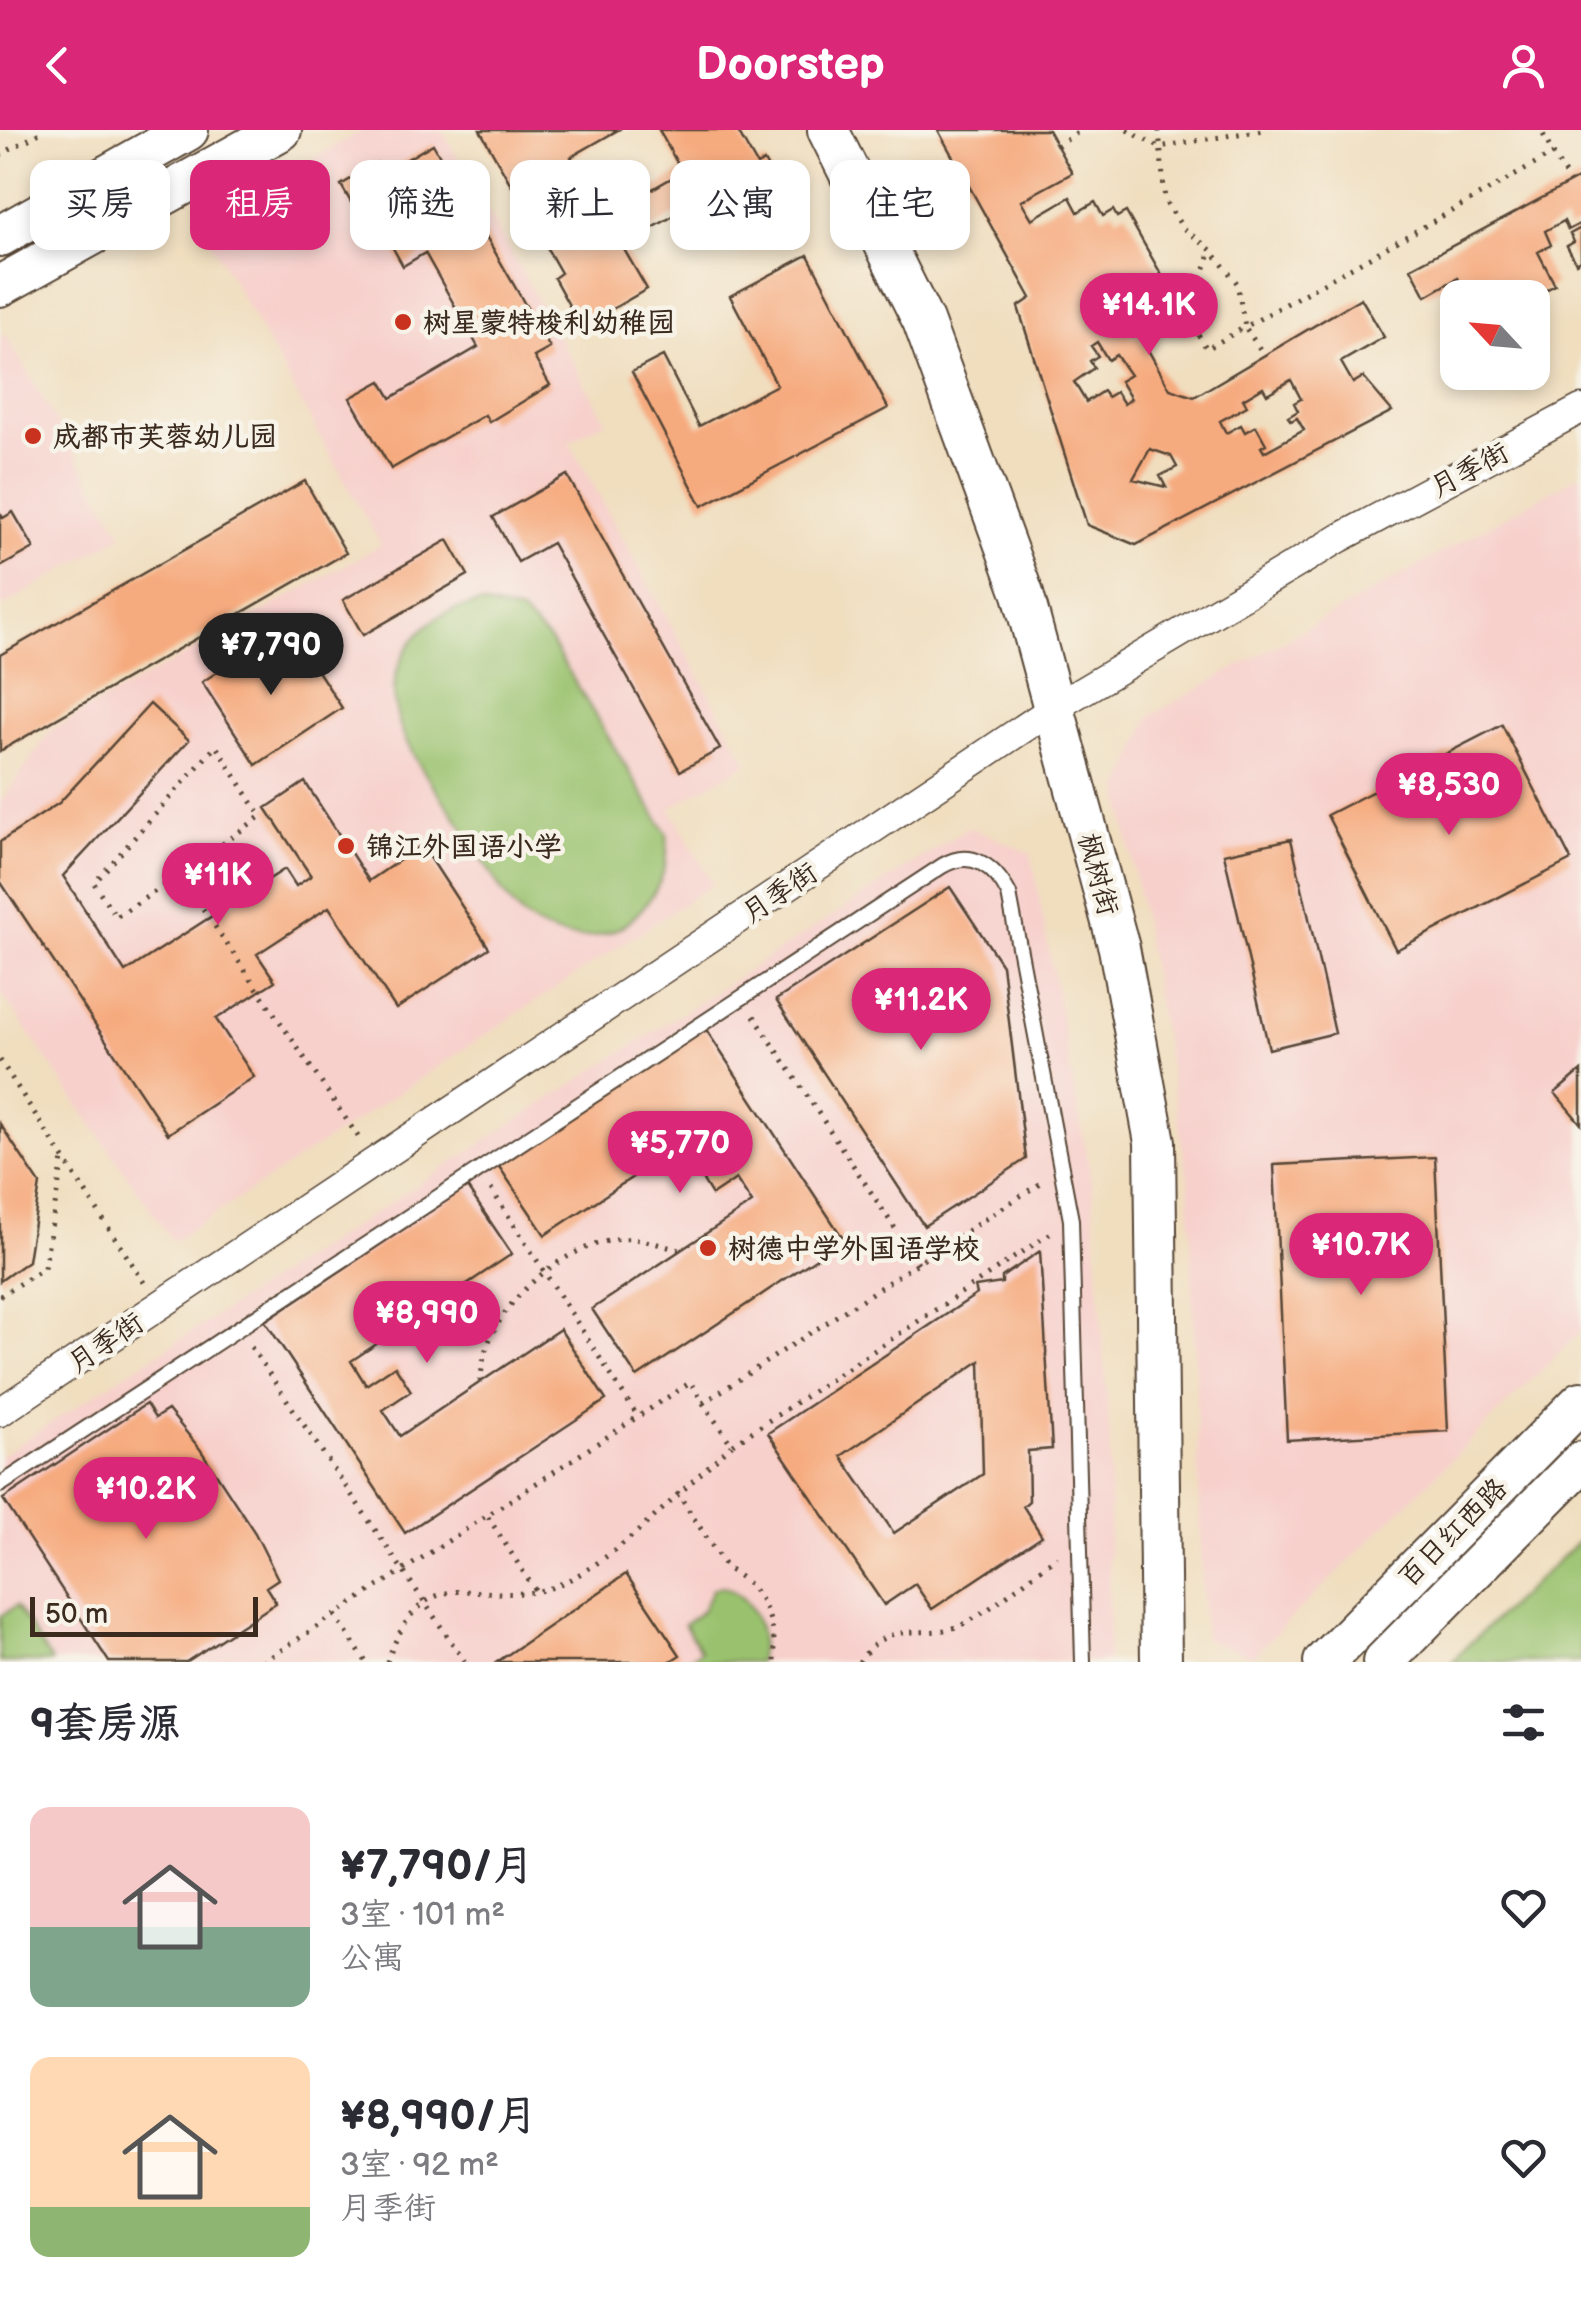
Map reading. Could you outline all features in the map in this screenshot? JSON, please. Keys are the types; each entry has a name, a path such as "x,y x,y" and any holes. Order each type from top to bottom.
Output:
{"street":[{"path":"0,236 188,130"},
{"path":"0,286 281,130"},
{"name":"枫树街","path":"828,130 923,320 1023,594 1119,948 1156,1142 1162,1662"},
{"name":"月季街","path":"0,1412 1054,708 1340,538 1581,409"},
{"name":"百日红西路","path":"1324,1662 1581,1402"},
{"name":"百日红西路","path":"1383,1662 1581,1462"}],"lane":[{"path":"0,1485 942,866 956,858 973,858 998,873 1009,894 1070,1220 1084,1662"}],"path":[{"path":"0,155 45,130"},
{"path":"1057,146 1082,130"},
{"path":"1127,130 1159,146 1263,130"},
{"path":"1159,130 1164,201 1182,228 1211,250 1237,283 1245,328 1264,355"},
{"path":"1541,130 1570,183"},
{"path":"1188,318 1207,349 1552,154"},
{"path":"1188,318 1211,250"},
{"path":"1142,304 1155,319 1188,318"},
{"path":"216,746 261,816 180,875 116,917 94,883 216,746"},
{"path":"180,875 376,1161"},
{"path":"742,997 918,1263"},
{"path":"0,1060 159,1306"},
{"path":"0,1296 44,1268 63,1158"},
{"path":"704,1402 1061,1169"},
{"path":"478,1170 638,1417"},
{"path":"387,1662 400,1629 426,1604 462,1590 535,1590 558,1585 606,1555 732,1444 1070,1220"},
{"path":"480,1382 488,1344 508,1306 544,1272 590,1248 632,1239 681,1250"},
{"path":"238,1328 465,1662"},
{"path":"263,1662 692,1382 732,1444"},
{"path":"677,1492 727,1568 738,1574 765,1604 774,1632 774,1662"},
{"path":"487,1516 535,1590"},
{"path":"858,1662 868,1649 892,1634 958,1627 1082,1540"},
{"path":"335,1616 366,1662"}],"shaded area":[{"name":"锦江外国语小学","path":"363,130 442,130 459,160 350,160 350,250 490,250 490,215 606,421 569,442 748,763 670,808 713,884 173,1242 0,991 0,803 51,730 381,545 215,250 330,250 330,160 310,160"},
{"name":"成都市芙蓉幼儿园","path":"5,334 123,535 0,608 0,337"},
{"path":"1581,474 1581,1331 1252,1657 1204,1639 1189,1181 1120,792 1150,716"},
{"name":"树德中学外国语学校","path":"969,827 1031,853 1092,1185 1110,1439 1108,1662 0,1662 0,1456"}],"green space":[{"path":"481,604 521,613 550,641 667,834 665,868 651,898 635,916 612,931 587,937 560,935 524,917 497,883 406,740 397,715 394,689 400,664 415,638 436,618 461,607"},
{"path":"1581,1539 1581,1662 1452,1662 1465,1648"},
{"path":"722,1586 742,1598 755,1616 761,1639 758,1662 686,1662 701,1651 684,1624 702,1611 712,1589"},
{"path":"16,1606 52,1662 0,1662 0,1616"}],"building":[{"path":"480,130 618,130 571,157 573,160 510,160 510,183"},
{"path":"659,130 737,130 754,160 675,160"},
{"path":"938,130 1048,130 1072,173 1021,201 1032,219 1070,197 1078,212 1095,202 1103,216 1113,210 1117,217 1126,212 1165,281 1153,287 1157,294 1141,304 1136,295 1127,300 1123,293 1119,312 1133,337 1139,334 1170,389 1194,397 1361,298 1384,337 1341,362 1353,383 1363,377 1392,411 1136,545 1087,525 1018,307 1031,298 970,188 970,160 955,160","holes":["1097,342 1108,360 1116,355 1130,375 1120,381 1131,399 1124,404 1116,392 1107,397 1103,391 1086,402 1074,382 1094,368 1090,361 1098,356 1091,346","1291,380 1301,399 1294,403 1298,411 1288,417 1291,421 1297,418 1304,430 1264,452 1261,447 1266,444 1256,426 1245,432 1241,425 1226,433 1220,421 1247,406 1243,399 1263,387 1267,394","1150,449 1171,456 1177,467 1160,476 1166,487 1133,479"]},
{"path":"433,144 442,160 405,160"},
{"path":"1581,177 1581,223 1568,230 1564,221 1545,231 1551,245 1538,252 1555,285 1550,288 1550,280 1458,278 1440,280 1440,288 1426,296 1411,268"},
{"path":"670,179 670,218 650,230 650,190"},
{"path":"350,180 350,201 341,185"},
{"path":"1581,228 1581,260 1576,263 1567,246 1574,242 1570,234"},
{"path":"490,243 550,348 534,357 550,385 489,422 485,415 391,469 350,398 381,381 391,398 478,347 425,253 403,266 394,250 490,250"},
{"path":"548,250 624,250 647,289 581,327 554,278 561,273"},
{"path":"808,255 888,408 702,506 632,372 663,356 699,426 777,385 730,296"},
{"path":"567,475 720,749 680,771 552,543 518,562 493,517"},
{"path":"305,481 346,553 0,751 0,655"},
{"path":"13,512 34,548 0,567 0,513 3,518"},
{"path":"448,540 468,575 363,635 343,600"},
{"path":"274,635 289,658 303,648 342,708 256,765 202,682"},
{"path":"150,704 189,740 63,876 125,972 285,869 296,886 311,876 266,808 305,782 369,881 422,845 489,948 396,1009 329,907 257,954 275,981 216,1019 254,1077 168,1134 0,881 0,842 59,803"},
{"path":"1502,725 1571,860 1396,950 1327,815"},
{"path":"1291,839 1335,1033 1269,1049 1224,854"},
{"path":"950,887 1002,965 1026,1159 924,1226 776,1000"},
{"path":"705,1028 844,1240 637,1377 592,1309 752,1203 736,1179 712,1195 696,1169 722,1152 707,1128 545,1235 498,1165"},
{"path":"1581,1071 1581,1124 1555,1093"},
{"path":"0,1124 40,1184 28,1261 0,1281"},
{"path":"1435,1157 1448,1431 1287,1440 1274,1165"},
{"path":"467,1187 512,1254 351,1361 366,1385 395,1366 411,1391 383,1410 400,1436 560,1329 606,1400 405,1533 265,1321"},
{"path":"1040,1251 1052,1449 1028,1451 1029,1501 1023,1506 1042,1536 932,1609 915,1584 884,1605 768,1433 977,1294 975,1287 1002,1283 1002,1277","holes":["980,1361 983,1474 894,1533 841,1456"]},
{"path":"146,1404 155,1418 168,1410 200,1449 255,1533 278,1579 266,1587 276,1603 186,1662 109,1662 3,1499"},
{"path":"626,1574 680,1655 669,1662 497,1662"}],"place":[{"name":"树星蒙特梭利幼稚园","path":"403,322"},
{"name":"成都市芙蓉幼儿园","path":"33,436"},
{"name":"锦江外国语小学","path":"346,846"},
{"name":"树德中学外国语学校","path":"708,1248"}]}
